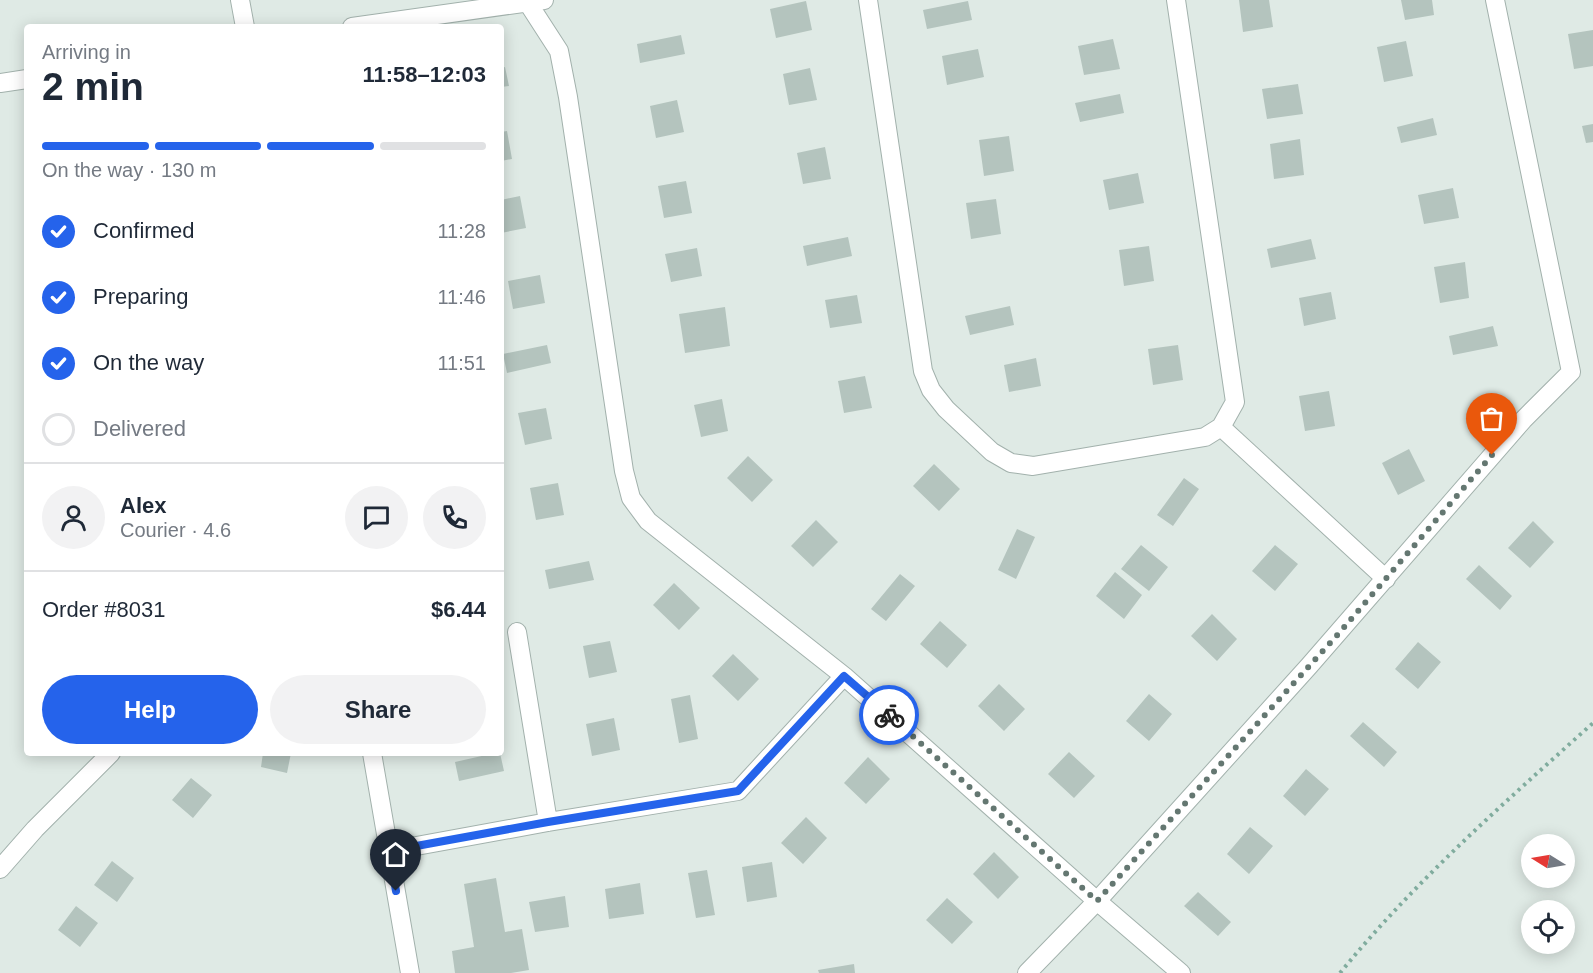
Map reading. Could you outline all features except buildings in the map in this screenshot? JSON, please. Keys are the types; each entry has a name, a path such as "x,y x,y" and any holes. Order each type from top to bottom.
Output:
{"street":[{"path":"240,0 244,24"},
{"path":"868,0 924,371 931,390 946,409 992,452 1011,463 1034,466 1205,437 1221,427 1235,402 1176,0"},
{"path":"1027,973 1097,901 1386,579 1523,420 1571,372 1495,0"},
{"path":"373,24 536,1 559,51 624,471 631,498 648,521 844,676 1181,973"},
{"path":"0,83 24,79"},
{"path":"1221,427 1386,579"},
{"path":"517,632 548,822"},
{"path":"389,851 738,791 844,676"},
{"path":"0,868 35,829 108,756"},
{"path":"373,756 410,973"}],"path":[{"path":"1340,973 1367,939 1438,867 1593,723"}],"way so far":[{"path":"889,715 1097,901 1340,632 1492,455"}],"route":[{"path":"396,891 389,851 738,791 844,676 889,715"}]}
